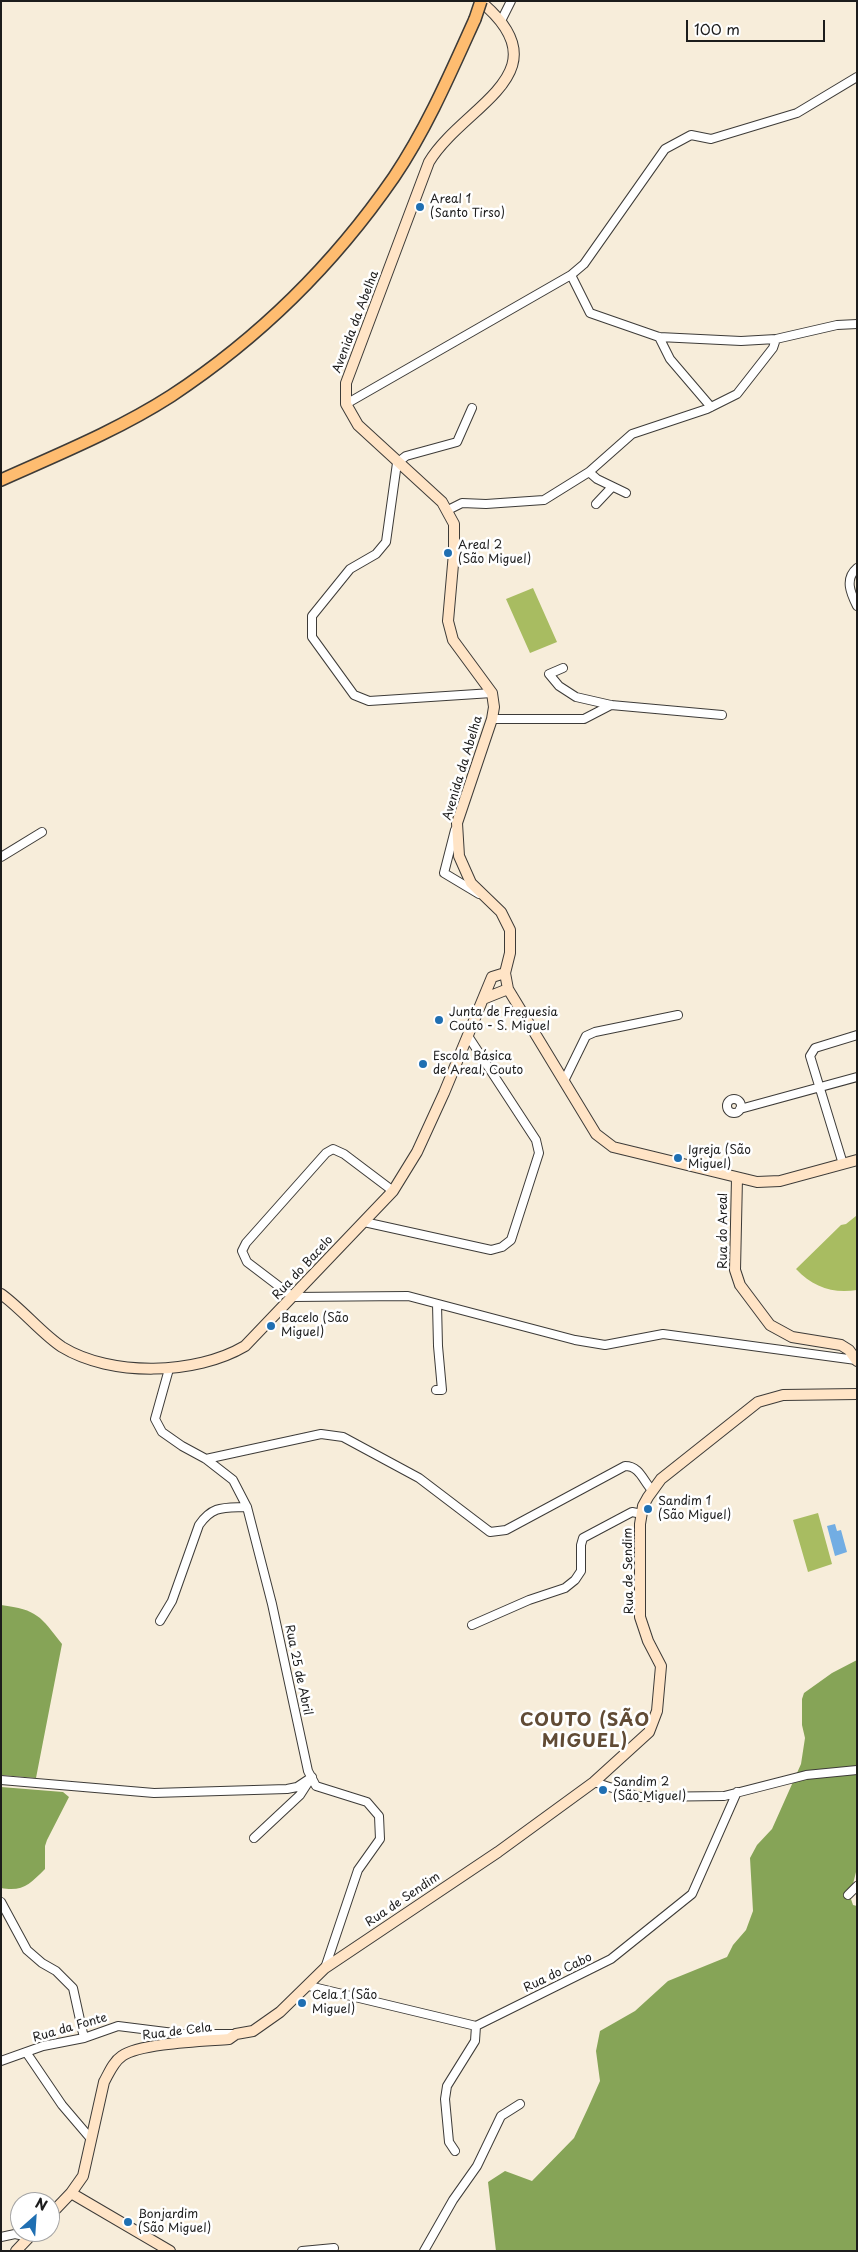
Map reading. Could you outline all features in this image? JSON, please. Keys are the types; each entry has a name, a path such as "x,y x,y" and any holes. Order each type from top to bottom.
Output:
{"main road":[{"path":"1,480 115,428 170,396 251,337 302,290 352,233 395,175 440,97 475,18 480,1"}],"street":[{"name":"Avenida da Abelha","path":"346,404 346,383 429,162 438,147 498,91 511,73 513,54 511,37 501,21 480,1"},
{"path":"501,21 511,1"},
{"path":"492,693 453,640 448,621 455,536 454,524 448,510 442,502 358,425 346,404 571,276 584,264 665,149 691,135 711,139 797,113 857,77"},
{"path":"571,276 590,313 659,337 741,341 776,339 836,325 857,324"},
{"path":"659,337 670,359 711,407"},
{"path":"448,510 462,503 486,504 544,500 590,472 632,434 711,407 737,394 773,348 776,339"},
{"path":"472,408 457,442 406,456 397,462 386,542 376,554 350,569 312,616 312,637 354,695 369,701 492,693"},
{"path":"590,472 597,480 626,493"},
{"path":"596,504 612,487"},
{"path":"857,568 852,572 849,591 857,606"},
{"path":"562,668 549,674 559,686 576,697 611,704 722,715"},
{"name":"Avenida da Abelha","path":"492,693 494,707 492,719 457,823 459,856 471,884 501,912 510,930 510,953 505,973 508,989 596,1134 613,1147 757,1182 780,1181 857,1160"},
{"path":"492,719 584,719 611,704"},
{"path":"457,823 444,873 485,896"},
{"path":"1,857 42,832"},
{"name":"Rua do Bacelo","path":"1,1294 16,1304 60,1346 75,1354 128,1368 169,1368 194,1365 232,1354 245,1346 294,1298 393,1191 417,1152 492,977 505,973"},
{"path":"483,999 508,989"},
{"path":"564,1081 586,1036 596,1032 678,1015"},
{"path":"364,1222 491,1250 502,1247 511,1240 539,1153 536,1140 468,1036"},
{"path":"843,1164 810,1056 815,1048 857,1036"},
{"path":"740,1109 857,1077"},
{"path":"393,1191 344,1154 334,1149 326,1153 246,1243 242,1251 247,1262 294,1298 408,1296 575,1340 605,1345 663,1334 857,1360"},
{"name":"Rua do Areal","path":"737,1178 735,1270 740,1285 770,1325 792,1337 841,1345 849,1350 857,1360"},
{"path":"436,1390 442,1390 437,1304"},
{"name":"Rua 25 de Abril","path":"169,1368 155,1419 162,1432 206,1459 233,1480 247,1508 272,1604 308,1771 312,1777"},
{"name":"Rua de Sendim","path":"309,1986 325,1968 498,1852 594,1782 649,1732 657,1711 660,1666 648,1641 640,1617 642,1514 652,1490 661,1479 758,1402 783,1394 857,1394"},
{"path":"206,1459 321,1434 343,1437 419,1478 490,1532 506,1530 625,1466 632,1466 638,1471 652,1490"},
{"path":"160,1621 172,1601 199,1526 206,1515 215,1509 247,1508"},
{"path":"472,1625 565,1588 575,1580 581,1571 581,1545 583,1538 632,1512 642,1514"},
{"path":"594,1782 640,1796 724,1796 806,1775 857,1770"},
{"path":"1,1780 154,1793 287,1789 297,1786 312,1777"},
{"path":"254,1838 300,1795 312,1777"},
{"path":"312,1777 316,1786 367,1802 379,1816 380,1839 358,1870 325,1968"},
{"name":"Rua do Cabo","path":"476,2026 610,1959 692,1894 737,1792"},
{"path":"848,1894 857,1886"},
{"path":"1,1902 27,1950 42,1963 56,1970 73,1988 84,2038"},
{"path":"309,1986 476,2026 475,2041 448,2086 445,2099 449,2142 455,2151"},
{"name":"Rua de Cela","path":"60,2205 83,2176 104,2082 109,2071 122,2056 130,2052 160,2045 229,2039 236,2034 253,2031 280,2012 309,1986"},
{"name":"Rua da Fonte","path":"1,2061 42,2046 84,2038 118,2026 182,2034 236,2034"},
{"path":"26,2052 62,2105 91,2139"},
{"path":"424,2251 453,2200 477,2166 501,2116 520,2104"},
{"path":"71,2193 170,2251"},
{"path":"302,2251 334,2248"}],"green space":[{"path":"533,588 557,642 530,653 506,599"},
{"path":"856,1216 857,1290 840,1291 824,1288 816,1285 796,1269 841,1225 846,1224"},
{"path":"818,1513 832,1564 808,1572 793,1520"},
{"path":"1,1605 31,1612 43,1621 62,1644 36,1778 1,1775"},
{"path":"857,1660 857,1868 850,1896 853,1905 857,1906 857,2251 496,2251 488,2182 505,2171 532,2181 574,2138 600,2081 596,2051 600,2031 635,2011 668,1981 727,1957 733,1945 746,1930 753,1911 750,1858 757,1845 772,1829 801,1764 805,1738 802,1725 802,1699 804,1693 832,1673"},
{"path":"1,1787 63,1792 69,1797 45,1846 45,1869 30,1883 21,1888 1,1888"}],"water":[{"path":"835,1524 837,1531 841,1530 847,1552 835,1556 827,1526"}],"place":[{"name":"Areal 1 (Santo Tirso)","path":"420,207"},
{"name":"Areal 2 (São Miguel)","path":"448,553"},
{"name":"Junta de Freguesia Couto - S. Miguel","path":"439,1020"},
{"name":"Escola Básica de Areal, Couto","path":"423,1064"},
{"name":"Igreja (São Miguel)","path":"678,1158"},
{"name":"Bacelo (São Miguel)","path":"271,1326"},
{"name":"Sandim 1 (São Miguel)","path":"648,1509"},
{"name":"Sandim 2 (São Miguel)","path":"603,1790"},
{"name":"Cela 1 (São Miguel)","path":"302,2003"},
{"name":"Bonjardim (São Miguel)","path":"128,2222"}],"district":[{"name":"COUTO (SÃO MIGUEL)","path":"585,1731"}]}
